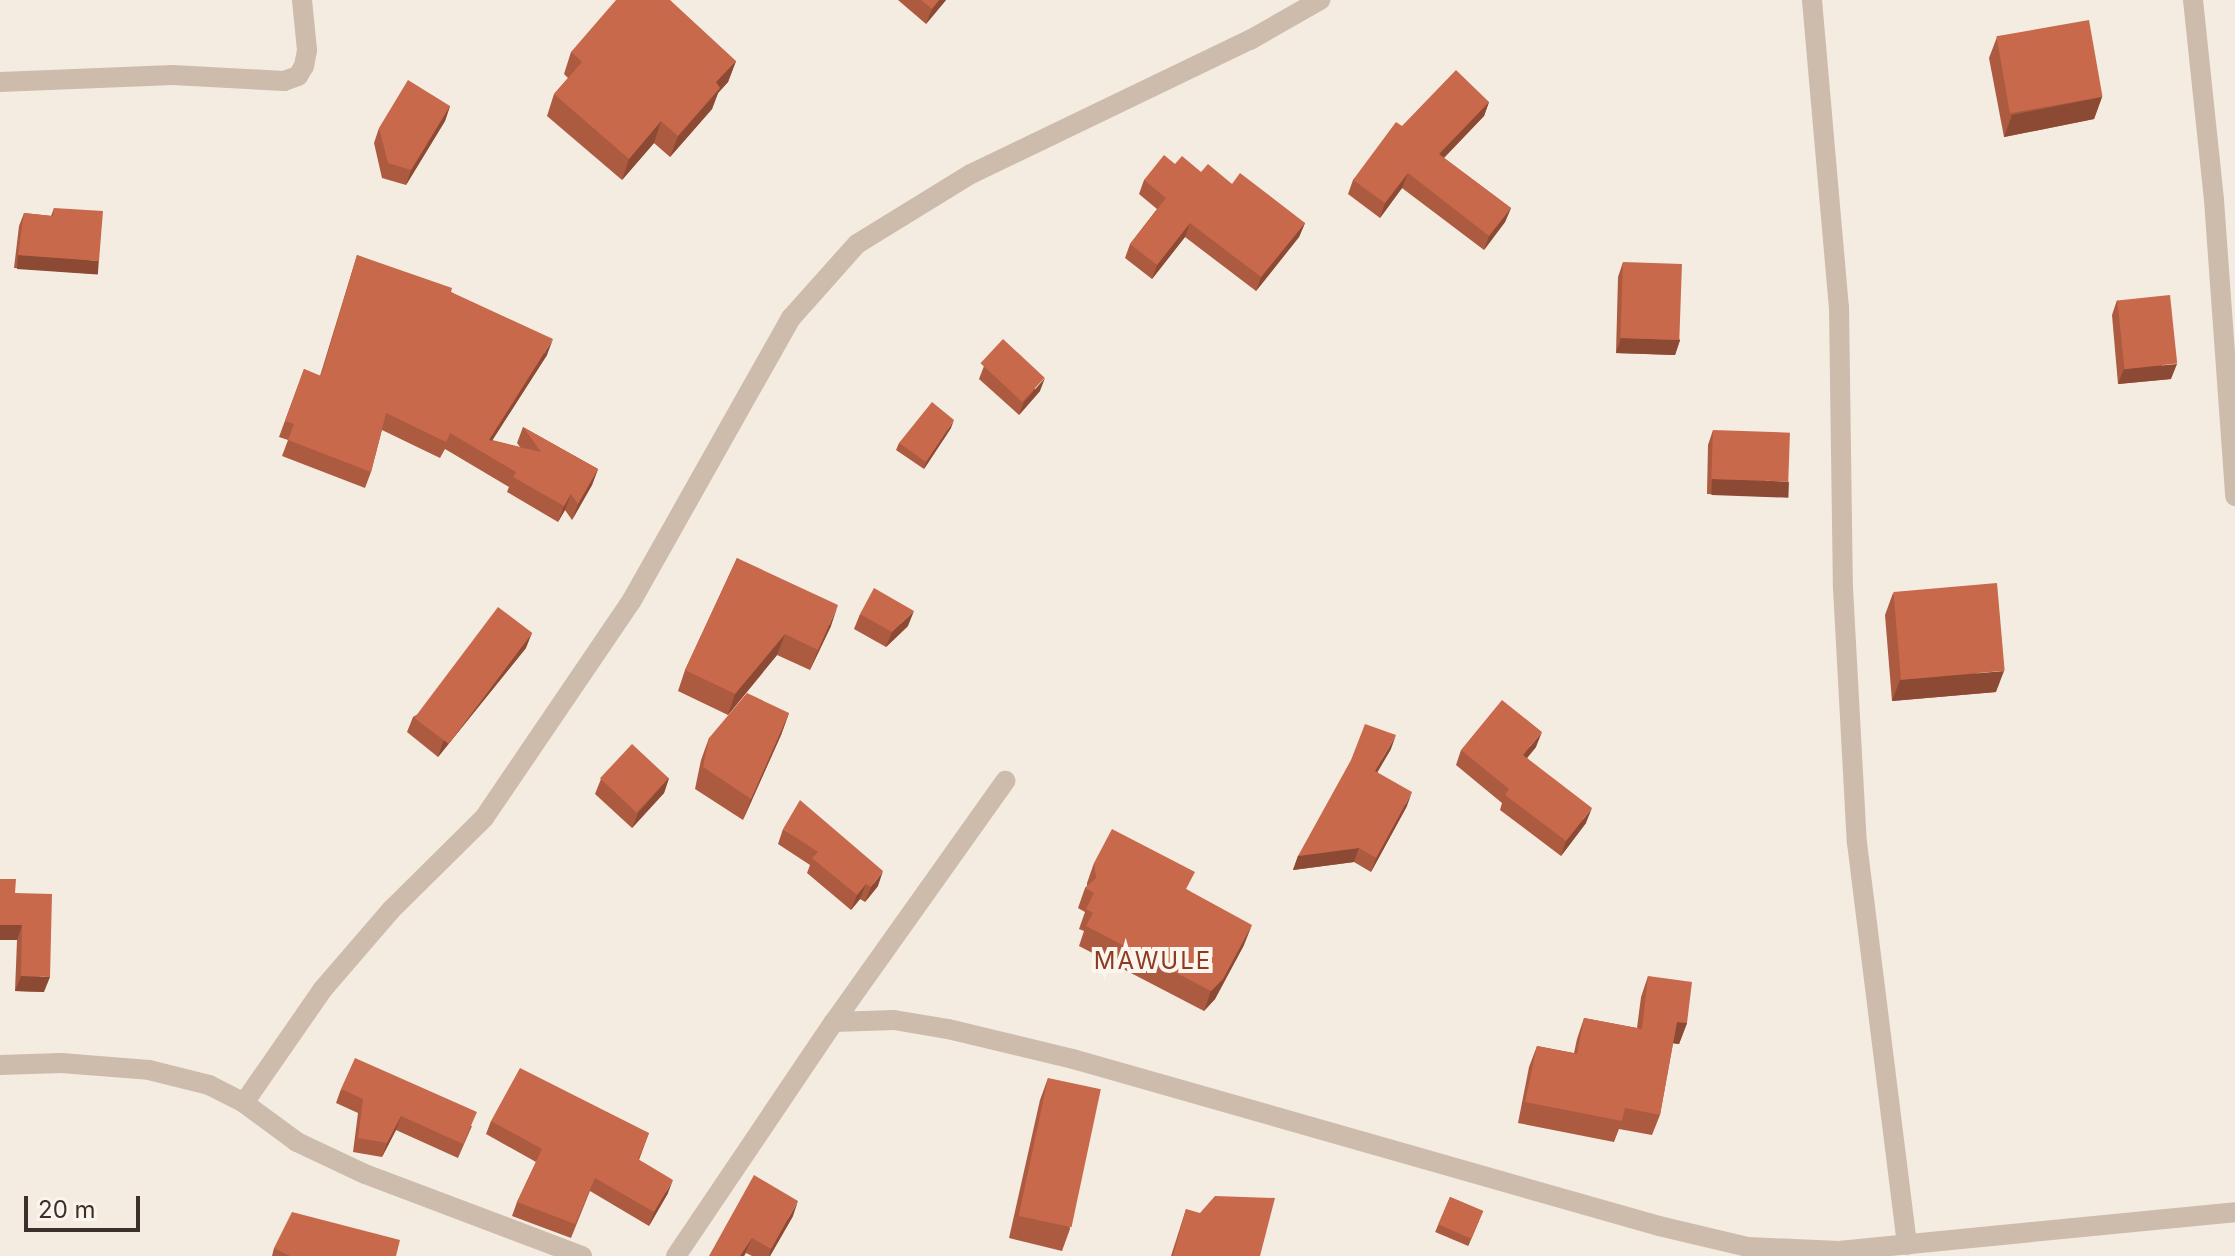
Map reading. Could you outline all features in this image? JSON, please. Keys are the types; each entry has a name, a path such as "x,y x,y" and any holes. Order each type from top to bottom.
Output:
{"street":[{"path":"0,82 173,75 284,81 298,76 304,66 307,50 302,0"},
{"path":"244,1103 323,989 391,910 484,818 632,600 791,318 857,244 971,174 1250,40 1320,0"},
{"path":"1812,0 1839,307 1843,588 1857,843 1907,1245"},
{"path":"2193,0 2214,200 2235,496"},
{"path":"676,1256 834,1022 1005,781"},
{"path":"834,1022 894,1020 948,1029 1073,1059 1643,1221 1748,1247 1839,1251 2235,1212"},
{"path":"0,1065 61,1063 149,1070 209,1085 244,1103 297,1142 365,1174 582,1256"}],"building":[{"path":"616,0 670,0 736,61 716,82 720,88 678,136 661,121 629,159 554,94 582,62 571,52"},
{"path":"921,0 939,0 932,9"},
{"path":"2089,20 2103,97 2010,113 1996,36"},
{"path":"1456,70 1489,102 1439,154 1511,208 1489,236 1408,173 1385,203 1353,180 1396,122 1402,126"},
{"path":"408,80 450,106 411,170 388,163 379,128"},
{"path":"1164,155 1175,164 1182,156 1201,172 1208,164 1232,184 1240,173 1305,223 1261,277 1190,223 1157,265 1130,244 1166,198 1144,180"},
{"path":"54,208 103,211 99,261 18,255 24,213 53,216"},
{"path":"357,255 452,288 451,292 553,339 489,440 541,452 523,427 598,469 578,504 571,494 564,506 513,477 516,472 450,433 446,442 386,413 371,472 288,440 294,424 285,421 304,369 321,376"},
{"path":"1623,262 1682,264 1679,340 1620,338"},
{"path":"2170,295 2177,364 2125,369 2117,301"},
{"path":"1003,339 1045,378 1022,402 980,363"},
{"path":"932,402 954,420 926,462 899,443"},
{"path":"1713,430 1790,433 1788,482 1711,479"},
{"path":"737,558 838,605 818,650 785,634 735,694 685,670"},
{"path":"1997,583 2005,671 1901,680 1893,592"},
{"path":"874,588 914,611 892,632 860,614"},
{"path":"498,607 532,633 449,744 414,718"},
{"path":"747,693 789,713 751,799 703,767 709,738"},
{"path":"1502,700 1542,732 1523,755 1592,808 1566,841 1505,795 1509,789 1461,750"},
{"path":"1365,724 1396,735 1375,771 1412,792 1376,858 1359,848 1298,856 1351,760"},
{"path":"632,744 669,778 637,812 600,778"},
{"path":"800,800 883,871 871,887 866,884 857,895 812,858 818,852 783,829"},
{"path":"1112,829 1195,872 1186,889 1252,925 1223,979 1211,991 1086,926 1093,913 1086,909 1094,893 1085,888 1096,878 1094,863"},
{"path":"0,879 16,879 15,893 52,894 50,977 21,976 22,925 0,925"},
{"path":"1648,976 1692,982 1687,1023 1677,1022 1660,1115 1625,1108 1622,1121 1525,1102 1537,1046 1577,1054 1584,1018 1642,1029"},
{"path":"355,1058 477,1112 463,1144 401,1116 387,1143 358,1138 363,1099 341,1089"},
{"path":"520,1068 649,1133 638,1159 673,1180 654,1212 595,1178 575,1224 517,1202 542,1149 491,1121"},
{"path":"1048,1078 1101,1089 1072,1227 1019,1216"},
{"path":"754,1175 798,1201 771,1249 752,1238 740,1256 709,1256"},
{"path":"1215,1196 1275,1198 1260,1256 1173,1256 1186,1209 1200,1213"},
{"path":"1450,1197 1483,1211 1471,1239 1438,1225"},
{"path":"292,1212 400,1240 396,1256 290,1256 274,1248"}],"district":[{"name":"MAWULE","path":"1153,961"}]}
